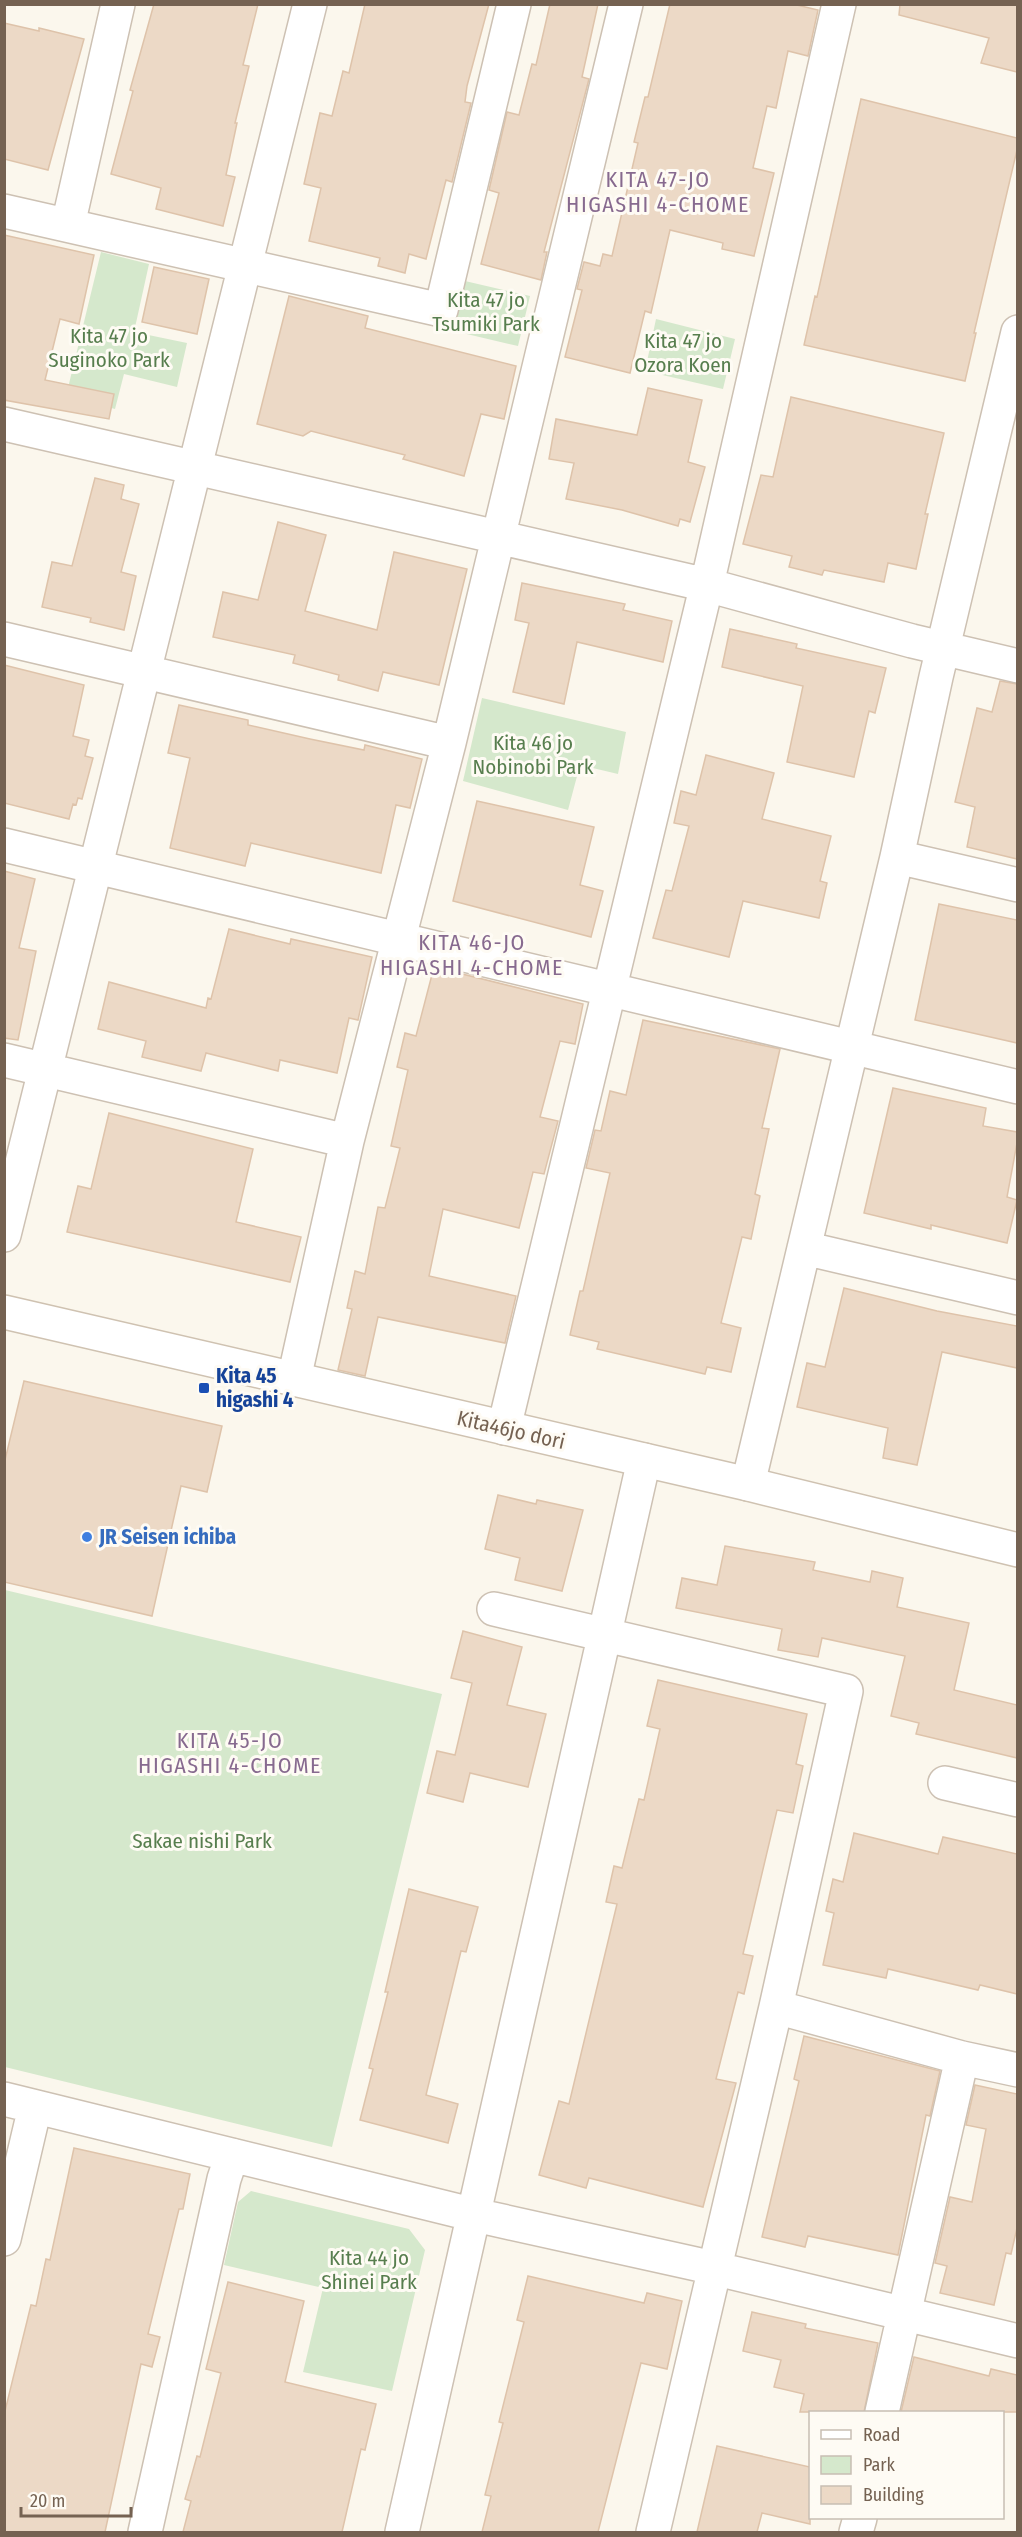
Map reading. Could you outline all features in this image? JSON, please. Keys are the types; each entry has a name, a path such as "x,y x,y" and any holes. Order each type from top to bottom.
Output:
{"street":[{"path":"68,225 118,4"},
{"path":"4,1235 310,4"},
{"path":"4,211 441,310 514,4"},
{"path":"294,1379 347,1142 449,743 626,4"},
{"path":"504,1428 707,585 839,4"},
{"path":"748,1484 897,857 942,648 1017,332"},
{"path":"4,424 707,585 1017,666"},
{"path":"4,639 449,743"},
{"path":"4,845 1017,1087"},
{"path":"897,857 1017,885"},
{"path":"4,1060 347,1142"},
{"path":"804,1248 1017,1298"},
{"name":"Kita46jo dori","path":"4,1312 748,1484 1017,1550"},
{"path":"402,2532 644,1460"},
{"path":"494,1609 846,1691 776,2007 653,2532"},
{"path":"945,1783 1017,1800"},
{"path":"776,2007 962,2058 1017,2070"},
{"path":"882,2411 962,2058"},
{"path":"4,2239 20,2103 475,2215 716,2268 1017,2341"},
{"path":"145,2532 224,2179 232,2155"}],"green space":[{"name":"Kita 47 jo Suginoko Park","path":"101,252 149,264 134,332 187,343 177,387 124,374 115,409 66,396"},
{"name":"Kita 47 jo Tsumiki Park","path":"465,281 530,296 518,346 454,331"},
{"name":"Kita 47 jo Ozora Koen","path":"656,319 735,339 723,389 645,371"},
{"name":"Kita 46 jo Nobinobi Park","path":"482,698 626,732 618,774 580,765 568,810 463,781"},
{"name":"Sakae nishi Park","path":"5,1590 442,1694 332,2147 5,2067"},
{"name":"Kita 44 jo Shinei Park","path":"251,2191 409,2229 425,2250 392,2391 303,2372 323,2288 224,2265 238,2202"}],"building":[{"path":"154,4 258,4 243,65 249,66 235,123 237,123 226,175 235,177 223,226 156,209 161,188 111,174 133,91 130,90"},
{"path":"365,4 489,4 467,86 465,102 471,103 452,182 446,180 426,259 409,254 405,273 378,266 380,258 309,241 321,188 304,184 320,113 332,116 343,71 349,73"},
{"path":"550,4 598,4 582,77 589,79 544,252 547,252 541,280 481,264 499,193 489,190 507,112 519,115 532,64 536,65"},
{"path":"670,4 797,5 818,10 808,56 788,51 776,108 767,106 753,168 774,173 754,256 722,249 723,243 670,230 651,313 645,311 630,373 565,357 582,290 577,289 584,262 600,266 603,254 612,256 638,143 634,142 645,97 648,97"},
{"path":"900,4 1017,4 1017,72 981,63 989,38 899,15"},
{"path":"4,23 39,31 39,28 84,39 48,170 4,159"},
{"path":"861,99 1017,138 1017,150 965,381 804,345 815,296 817,297"},
{"path":"4,235 94,255 79,324 60,319 45,380 114,394 109,419 4,400"},
{"path":"154,267 209,279 197,334 142,322"},
{"path":"289,296 368,316 365,328 516,366 504,419 481,414 464,476 403,459 405,455 311,431 303,436 257,424"},
{"path":"648,388 702,400 688,462 705,467 690,522 680,519 678,526 622,510 566,499 574,463 549,459 556,419 637,435"},
{"path":"791,397 944,433 925,514 928,514 916,569 888,563 884,582 824,570 822,575 789,567 792,556 743,544 761,475 773,477"},
{"path":"95,478 124,485 121,499 139,504 121,572 136,576 124,630 90,622 91,618 42,607 52,562 72,566"},
{"path":"278,522 326,535 305,611 377,630 394,552 467,569 439,685 383,672 378,691 338,680 339,675 293,663 295,655 213,637 223,592 258,600"},
{"path":"522,583 625,604 623,610 672,621 663,662 577,642 564,704 513,692 529,623 515,620"},
{"path":"730,629 797,644 796,648 886,668 875,713 869,711 854,777 787,762 803,686 722,667"},
{"path":"4,665 84,685 73,736 89,740 85,756 93,758 82,799 78,798 76,805 73,804 69,819 4,803"},
{"path":"1000,681 1017,684 1017,859 967,847 975,807 955,802 977,708 992,712"},
{"path":"179,705 248,720 248,725 310,739 364,750 365,745 422,759 410,808 396,805 381,873 251,843 245,866 170,848 190,758 168,753"},
{"path":"706,755 774,773 762,819 831,836 820,881 827,883 819,918 743,901 729,957 653,938 666,890 672,891 689,826 674,823 681,791 696,795"},
{"path":"477,801 594,827 580,885 603,891 591,937 453,901"},
{"path":"4,871 35,879 19,948 36,951 18,1040 4,1038"},
{"path":"939,904 1017,920 1017,1043 915,1020"},
{"path":"229,929 290,944 291,939 372,957 358,1020 349,1018 337,1073 280,1060 278,1071 206,1053 201,1071 142,1057 146,1041 98,1029 109,982 206,1008 208,998 211,999"},
{"path":"434,967 583,1004 575,1044 560,1041 540,1117 558,1121 544,1174 533,1172 519,1228 443,1209 429,1276 516,1296 505,1343 378,1317 365,1376 338,1370 352,1309 347,1308 355,1271 365,1274 378,1207 385,1208 400,1148 391,1146 408,1070 397,1067 405,1033 416,1036"},
{"path":"643,1020 780,1049 762,1128 769,1129 755,1194 760,1196 751,1239 742,1237 721,1323 741,1328 731,1372 707,1367 705,1374 597,1349 599,1342 570,1335 580,1291 583,1291 610,1173 586,1168 595,1130 601,1131 610,1091 626,1095"},
{"path":"893,1088 986,1108 983,1126 1017,1132 1007,1197 1017,1200 1007,1243 931,1225 931,1229 864,1213"},
{"path":"109,1113 253,1149 236,1222 301,1237 290,1282 67,1232 78,1186 91,1189"},
{"path":"844,1288 937,1311 1017,1326 1017,1368 942,1352 917,1465 883,1458 888,1428 797,1407 807,1363 825,1367"},
{"name":"JR Seisen ichiba","path":"24,1381 222,1426 207,1492 181,1486 152,1616 4,1582 4,1464"},
{"path":"498,1495 536,1504 537,1500 583,1510 562,1591 515,1580 520,1558 485,1549"},
{"path":"725,1546 815,1562 813,1570 870,1582 872,1571 903,1578 897,1607 969,1623 954,1690 1017,1705 1017,1758 916,1734 919,1723 891,1716 905,1656 822,1638 818,1657 778,1650 782,1629 676,1608 682,1578 717,1585"},
{"path":"463,1631 522,1647 507,1705 546,1714 528,1787 470,1773 463,1802 427,1793 437,1751 455,1755 472,1683 451,1678"},
{"path":"658,1680 807,1714 796,1764 803,1766 793,1813 777,1810 743,1954 753,1956 744,1994 738,1992 716,2079 736,2083 703,2207 589,2178 586,2188 539,2175 559,2101 569,2104 617,1904 606,1902 614,1866 622,1868 639,1799 644,1800 660,1729 647,1726"},
{"path":"854,1833 938,1854 943,1837 1017,1854 1017,1994 980,1985 978,1990 888,1969 886,1978 823,1965 834,1913 826,1911 833,1879 843,1882"},
{"path":"409,1889 478,1907 466,1952 461,1951 426,2095 458,2104 448,2143 360,2120 373,2069 369,2068 388,1992 385,1992"},
{"path":"804,2036 940,2071 930,2116 926,2115 898,2255 808,2236 805,2247 762,2237 799,2081 794,2079"},
{"path":"975,2085 1017,2094 1017,2228 1011,2254 1006,2253 994,2305 940,2293 947,2266 935,2263 950,2197 972,2202 986,2129 966,2125"},
{"path":"74,2148 190,2174 183,2209 179,2209 148,2334 160,2337 152,2367 141,2364 105,2532 4,2532 4,2415 31,2305 36,2306 46,2259 50,2260"},
{"path":"528,2276 644,2303 647,2293 682,2301 667,2369 641,2363 598,2532 482,2532 491,2496 485,2495 503,2423 499,2422 524,2322 517,2320"},
{"path":"228,2282 304,2301 285,2382 376,2404 365,2450 361,2449 342,2532 183,2532 191,2501 185,2499 197,2456 200,2457 221,2373 206,2369"},
{"path":"752,2312 806,2324 805,2328 878,2343 864,2411 800,2412 804,2394 774,2387 781,2360 743,2351"},
{"path":"914,2357 989,2376 991,2369 1017,2375 1017,2412 901,2411"},
{"path":"717,2446 809,2467 810,2524 762,2513 757,2532 697,2532"}],"place":[{"name":"Kita 45 higashi 4","path":"204,1388"},
{"name":"JR Seisen ichiba","path":"87,1537"}],"district":[{"name":"KITA 47-JO HIGASHI 4-CHOME","path":"658,192"},
{"name":"KITA 46-JO HIGASHI 4-CHOME","path":"472,954"},
{"name":"KITA 45-JO HIGASHI 4-CHOME","path":"230,1752"}]}
